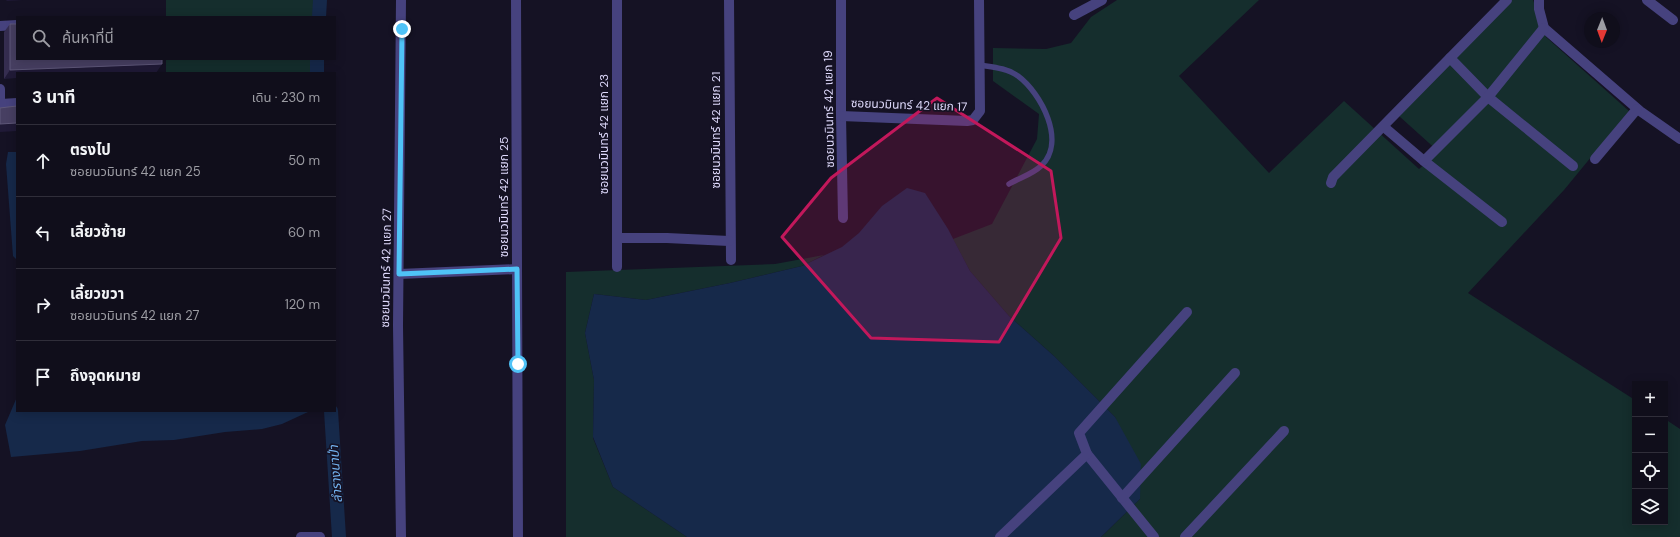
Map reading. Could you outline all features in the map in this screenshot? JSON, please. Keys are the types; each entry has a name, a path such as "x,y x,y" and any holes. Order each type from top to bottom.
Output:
{"street":[{"name":"ซอยนวมินทร์ 42 แยก 27","path":"401,0 399,274 402,537"},
{"name":"ซอยนวมินทร์ 42 แยก 25","path":"516,0 518,537"},
{"name":"ซอยนวมินทร์ 42 แยก 23","path":"617,0 617,267"},
{"name":"ซอยนวมินทร์ 42 แยก 21","path":"729,0 729,241 731,260"},
{"name":"ซอยนวมินทร์ 42 แยก 19","path":"841,0 843,218"},
{"name":"ซอยนวมินทร์ 42 แยก 17","path":"841,116 973,120 980,111 979,0"},
{"path":"1074,14 1102,0"},
{"path":"1331,183 1333,178 1507,0"},
{"path":"1539,0 1539,9 1544,28 1637,109 1680,139"},
{"path":"1647,0 1673,20"},
{"path":"0,26 16,25"},
{"path":"1424,161 1488,97 1544,28"},
{"path":"1450,58 1488,97 1573,166"},
{"path":"0,89 0,105 16,103"},
{"path":"1595,159 1637,109"},
{"path":"1384,127 1424,161 1502,222"},
{"path":"616,238 667,238 729,241"},
{"path":"399,274 517,269"},
{"path":"1154,537 1087,454 1079,433 1187,312"},
{"path":"1122,498 1235,373"},
{"path":"1185,537 1284,430"},
{"path":"1000,537 1087,454"},
{"path":"301,537 320,537"}],"lane":[{"path":"980,65 998,67 1017,76 1036,94 1049,121 1051,152 1041,166 1009,184"}],"highlighted area":[{"path":"937,98 1051,171 1061,238 999,342 871,338 782,237 831,178"}],"green space":[{"path":"166,0 319,0 319,16 166,16"},
{"path":"1117,0 1259,0 1179,76 1269,173 1344,101 1419,169 1439,152 1399,116 1512,0 1533,0 1546,37 1629,111 1564,190 1468,293 1632,398 1632,525 1668,525 1668,421 1680,429 1680,537 1101,537 1140,499 1115,417 1054,356 1009,316 970,271 953,239 992,224 1037,139 1039,114 993,81 993,48 1046,49 1071,43 1091,17"},
{"path":"166,60 319,60 319,72 166,72"},
{"path":"824,255 802,266 730,283 646,300 594,294 585,333 594,380 593,438 613,487 687,537 566,537 566,272 775,264"}],"water":[{"path":"8,152 16,152 16,259 13,256 6,164"},
{"path":"907,188 925,193 948,229 970,271 1009,316 1054,356 1115,417 1141,464 1140,499 1101,537 687,537 613,487 593,437 594,380 585,333 594,294 646,300 730,283 802,266 842,247 859,233 882,206"},
{"path":"16,399 16,412 308,412 282,424 262,429 225,432 174,440 142,441 80,451 11,457 5,425"}],"building":[{"path":"10,24 16,24 16,60 162,60 162,64 10,70"},
{"path":"16,106 16,123 0,124 0,108"}],"waterway":[{"name":"ลำรางนาป่า","path":"319,16 320,0"},
{"name":"ลำรางนาป่า","path":"317,60 317,72"},
{"name":"ลำรางนาป่า","path":"331,412 339,537"}],"route":[{"path":"402,29 399,274 517,269 518,364"}]}
